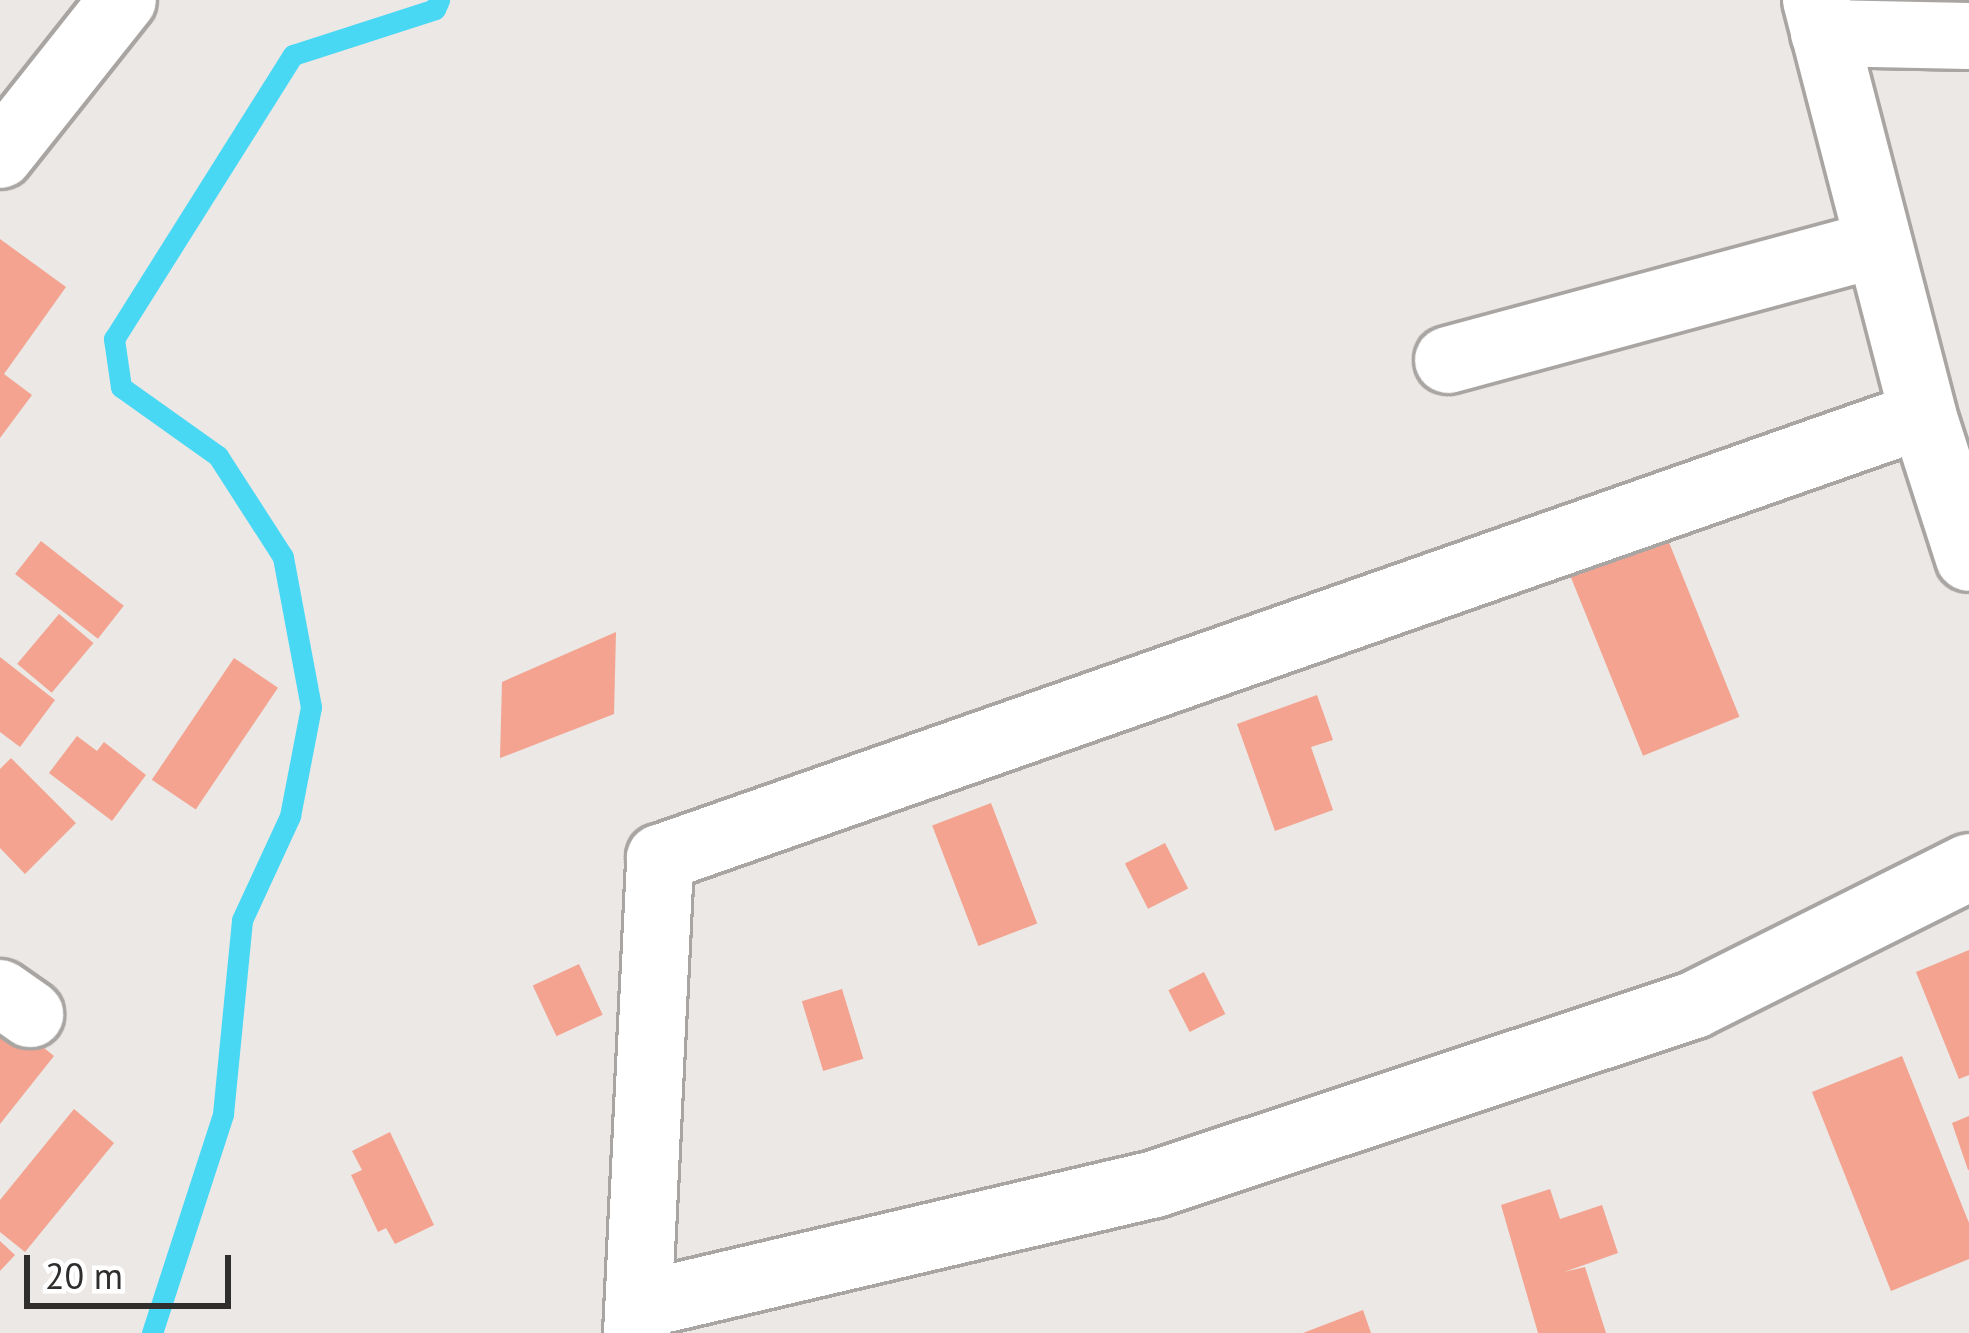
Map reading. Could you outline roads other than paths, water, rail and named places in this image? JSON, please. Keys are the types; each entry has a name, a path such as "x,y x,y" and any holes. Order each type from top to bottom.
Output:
{"street":[{"path":"0,155 123,0"},
{"path":"1969,36 1820,16 1923,416 1969,558"},
{"path":"1448,361 1879,244"},
{"path":"1923,416 660,858 638,1319 1155,1184 1694,1005 1969,867"}],"waterway":[{"path":"152,1333 223,1114 242,920 290,816 311,707 283,557 218,456 121,387 114,339 293,55 435,9 439,0"}]}
